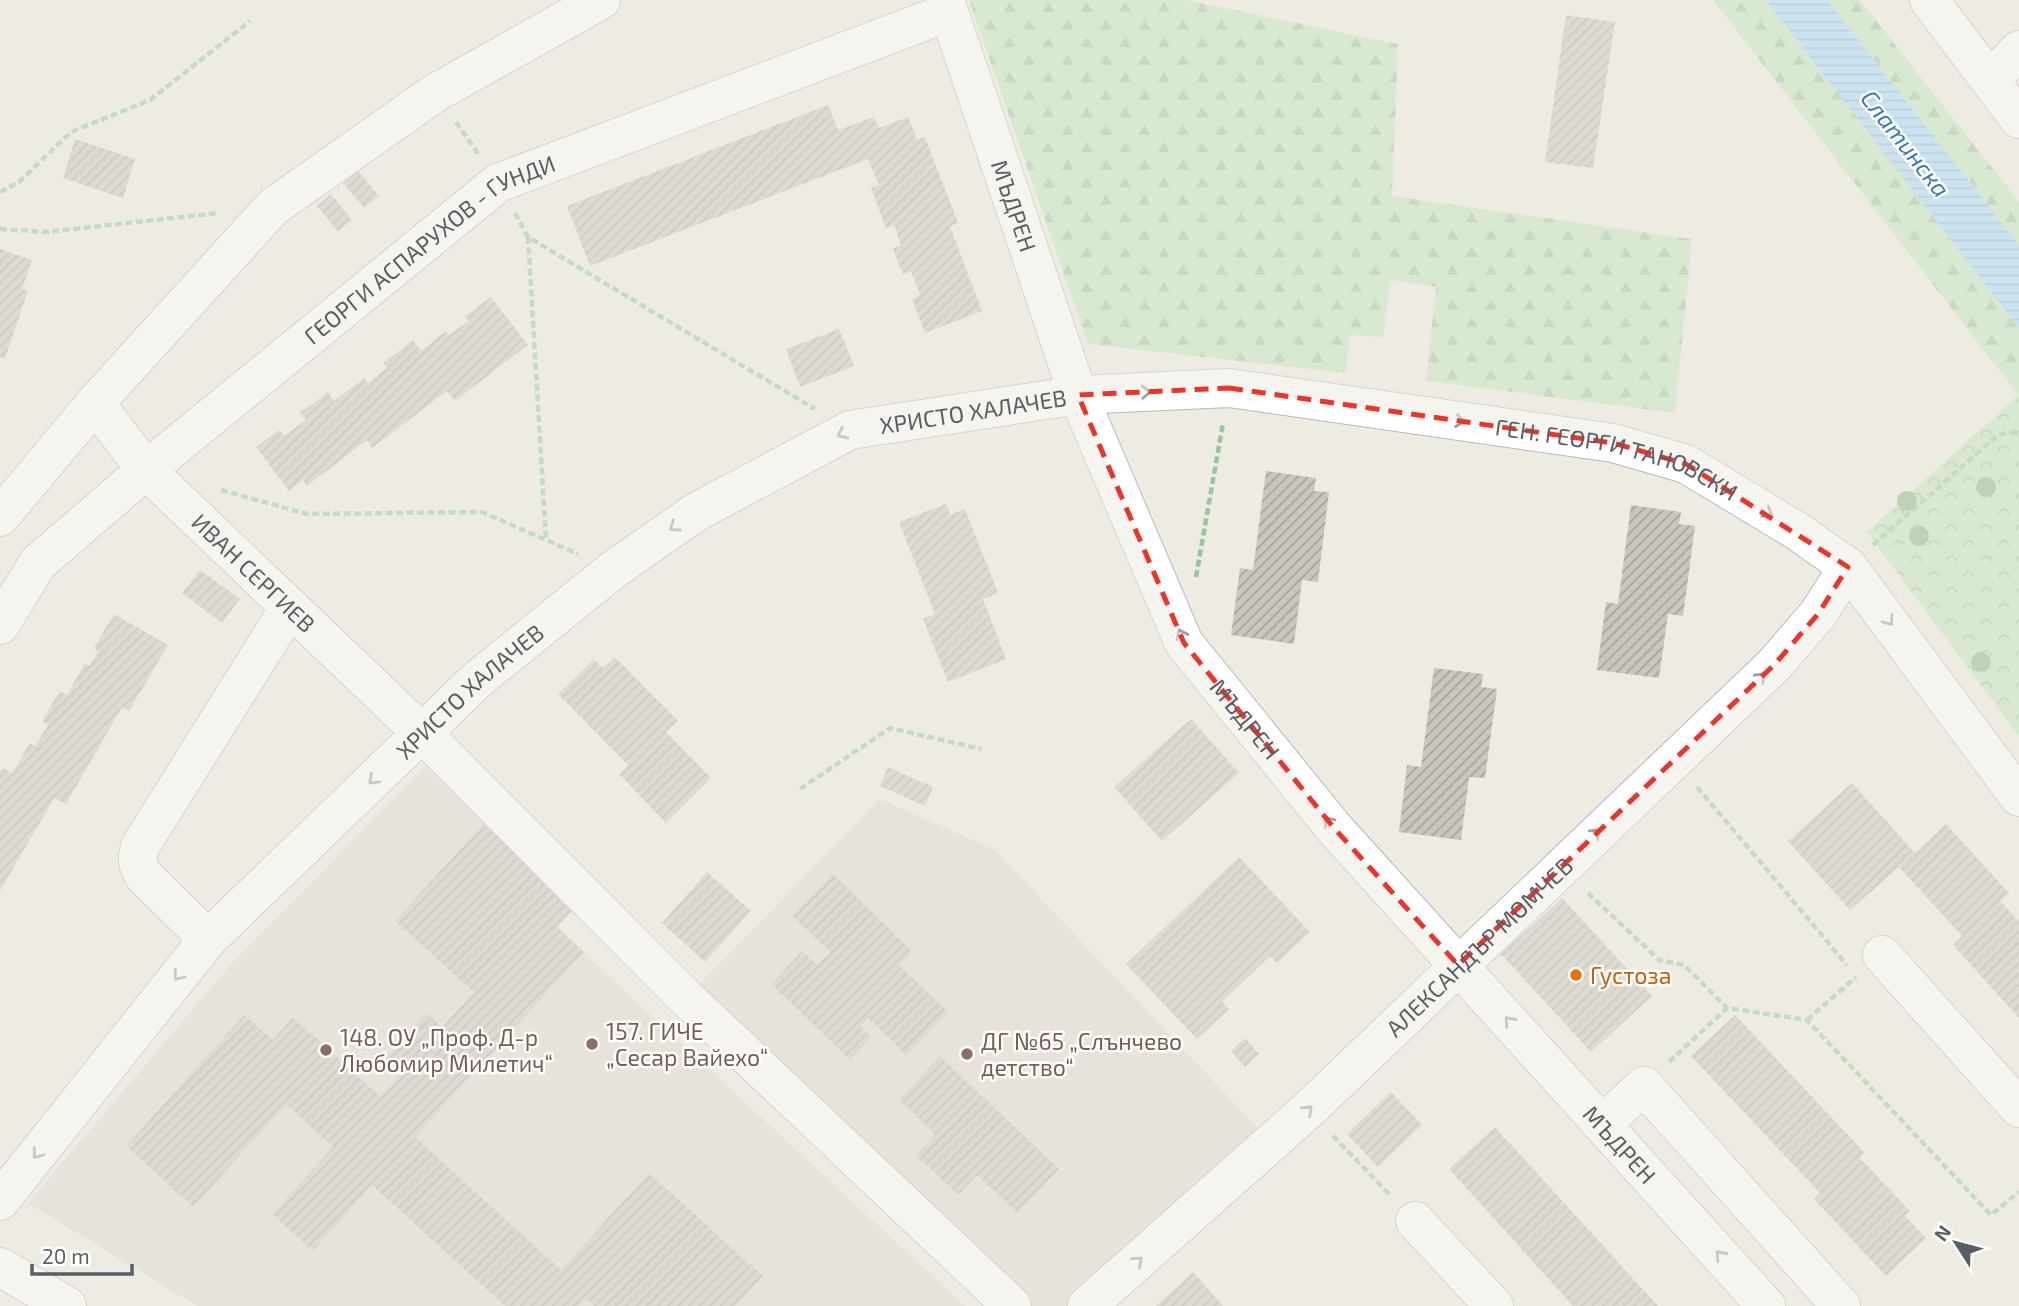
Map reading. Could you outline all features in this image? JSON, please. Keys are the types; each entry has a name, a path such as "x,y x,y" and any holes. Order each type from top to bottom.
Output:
{"street":[{"path":"0,517 95,403 273,207 435,93 601,0"},
{"path":"1929,0 2019,119"},
{"name":"ГЕОРГИ АСПАРУХОВ - ГУНДИ","path":"0,625 37,563 146,470 498,183 947,6"},
{"name":"МЪДРЕН","path":"947,6 1077,395 1184,643 1334,828 1766,1306"},
{"path":"1991,80 2019,50"},
{"name":"ГЕН. ГЕОРГИ ТАНОВСКИ","path":"1077,395 1229,388 1614,443 1686,464 1797,531 1848,567 2019,797"},
{"name":"ХРИСТО ХАЛАЧЕВ","path":"0,1200 208,939 478,679 613,570 696,512 849,430 1077,395"},
{"name":"ИВАН СЕРГИЕВ","path":"95,403 146,470 422,733 686,998 1012,1306"},
{"name":"АЛЕКСАНДЪР МОМЧЕВ","path":"1087,1306 1308,1110 1775,664 1818,614 1848,567"},
{"path":"208,939 144,876 138,866 137,855 290,607"},
{"path":"1869,966 2019,1108"},
{"path":"1602,1125 1644,1086 1841,1306"},
{"path":"1415,1221 1494,1306"},
{"path":"0,1267 67,1306"}],"path":[{"path":"0,192 19,183 71,132 150,100 250,21"},
{"path":"435,93 498,183 528,237 546,540"},
{"path":"0,229 46,232 219,213"},
{"path":"528,237 849,430"},
{"path":"1193,589 1229,388"},
{"path":"1848,567 1998,435 2019,431"},
{"path":"213,488 307,514 482,512 613,570"},
{"path":"800,789 890,728 981,749"},
{"path":"1674,761 1869,966 1807,1020"},
{"path":"1560,867 1659,960 1685,965 1727,1008 1807,1020 1991,1215 2019,1192"},
{"path":"1644,1086 1727,1008"},
{"path":"1308,1110 1415,1221"}],"highlighted area":[{"path":"1229,388 1613,443 1686,464 1848,567 1818,614 1775,664 1458,965 1334,828 1184,643 1078,395"}],"shaded area":[{"path":"425,767 575,907 557,928 965,1306 197,1306 28,1203 232,963"},
{"name":"ДГ №65 „Слънчево детство“","path":"880,799 995,850 1272,1143 1087,1306 1012,1306 686,998"}],"green space":[{"path":"969,0 1186,0 1398,44 1392,196 1692,239 1675,413 1426,381 1436,287 1391,280 1383,337 1350,335 1346,373 1088,344"},
{"path":"1713,0 1766,0 1789,27 2019,328 2019,396"},
{"path":"1827,0 1860,0 2019,202 2019,245"},
{"path":"2019,396 2019,737 1867,532"}],"water":[{"name":"Слатинска","path":"1766,0 1827,0 2019,245 2019,328"}],"building":[{"path":"1566,15 1615,22 1593,168 1545,162"},
{"path":"828,105 838,130 874,117 879,128 908,117 917,140 925,137 958,223 950,226 982,311 925,333 912,299 920,295 911,271 903,274 893,249 901,245 894,225 886,228 871,188 879,185 868,159 590,266 567,206"},
{"path":"75,139 135,159 123,198 63,178"},
{"path":"358,171 379,196 364,208 343,183"},
{"path":"331,194 352,220 338,231 317,206"},
{"path":"0,249 32,260 22,289 28,291 5,358 0,357"},
{"path":"491,297 528,345 455,401 447,391 372,448 367,440 307,486 303,480 289,491 256,447 279,430 284,436 306,420 300,413 328,392 334,401 364,378 368,383 387,368 383,363 413,340 421,351 446,331 449,335 469,321 465,316"},
{"path":"839,329 854,366 800,387 786,349"},
{"path":"1266,471 1316,478 1314,491 1329,492 1318,582 1302,580 1294,644 1231,635 1240,568 1253,570"},
{"path":"946,504 950,515 965,509 998,593 983,599 1006,659 948,682 923,619 935,614 899,522"},
{"path":"1631,505 1681,512 1679,524 1695,526 1683,616 1668,614 1659,678 1597,670 1606,602 1618,604"},
{"path":"200,570 240,599 222,623 182,593"},
{"path":"114,614 168,645 129,711 122,707 66,804 54,798 0,891 0,772 3,768 12,773 30,743 35,746 48,725 42,721 60,691 67,695 85,663 90,666 98,651 94,648"},
{"path":"615,657 678,721 666,732 711,778 666,823 619,774 628,765 558,694 594,659 603,668"},
{"path":"1434,668 1483,674 1481,687 1497,689 1485,778 1469,777 1461,840 1399,832 1407,765 1421,767"},
{"path":"1191,719 1239,773 1162,841 1114,787"},
{"path":"888,767 933,787 925,806 880,786"},
{"path":"1852,783 1915,853 1946,824 2009,893 2000,901 2019,921 2019,1018 1953,945 1962,936 1899,867 1850,910 1788,841"},
{"path":"483,824 575,907 557,927 584,952 415,1137 561,1270 649,1173 763,1276 736,1306 594,1306 586,1299 579,1306 505,1306 372,1185 313,1251 272,1214 333,1147 286,1104 193,1207 126,1146 244,1015 273,1040 293,1017 380,1096 403,1072 387,1057 427,1013 442,1027 474,992 395,921"},
{"path":"1239,857 1310,932 1277,963 1270,956 1222,1002 1229,1009 1197,1039 1126,964"},
{"path":"707,872 751,911 705,962 662,923"},
{"path":"833,874 912,951 899,965 948,1012 906,1055 868,1018 860,1026 872,1037 850,1060 771,984 802,951 817,965 830,952 792,916"},
{"name":"Густоза","path":"1562,898 1652,996 1591,1052 1501,954"},
{"path":"1735,1015 1865,1153 1860,1158 1910,1211 1905,1216 1926,1238 1886,1276 1814,1199 1820,1193 1691,1056"},
{"path":"1245,1038 1259,1054 1245,1067 1231,1051"},
{"path":"940,1056 1059,1169 1017,1213 977,1175 958,1195 916,1155 935,1134 899,1099"},
{"path":"1391,1092 1422,1125 1378,1167 1347,1134"},
{"path":"1495,1127 1658,1306 1573,1306 1449,1169"},
{"path":"1193,1272 1223,1306 1156,1306 1160,1302"}],"place":[{"name":"Густоза","path":"1576,975"},
{"name":"157. ГИЧЕ „Сесар Вайехо“","path":"592,1044"},
{"name":"148. ОУ „Проф. Д-р Любомир Милетич“","path":"326,1050"},
{"name":"ДГ №65 „Слънчево детство“","path":"967,1054"}]}
